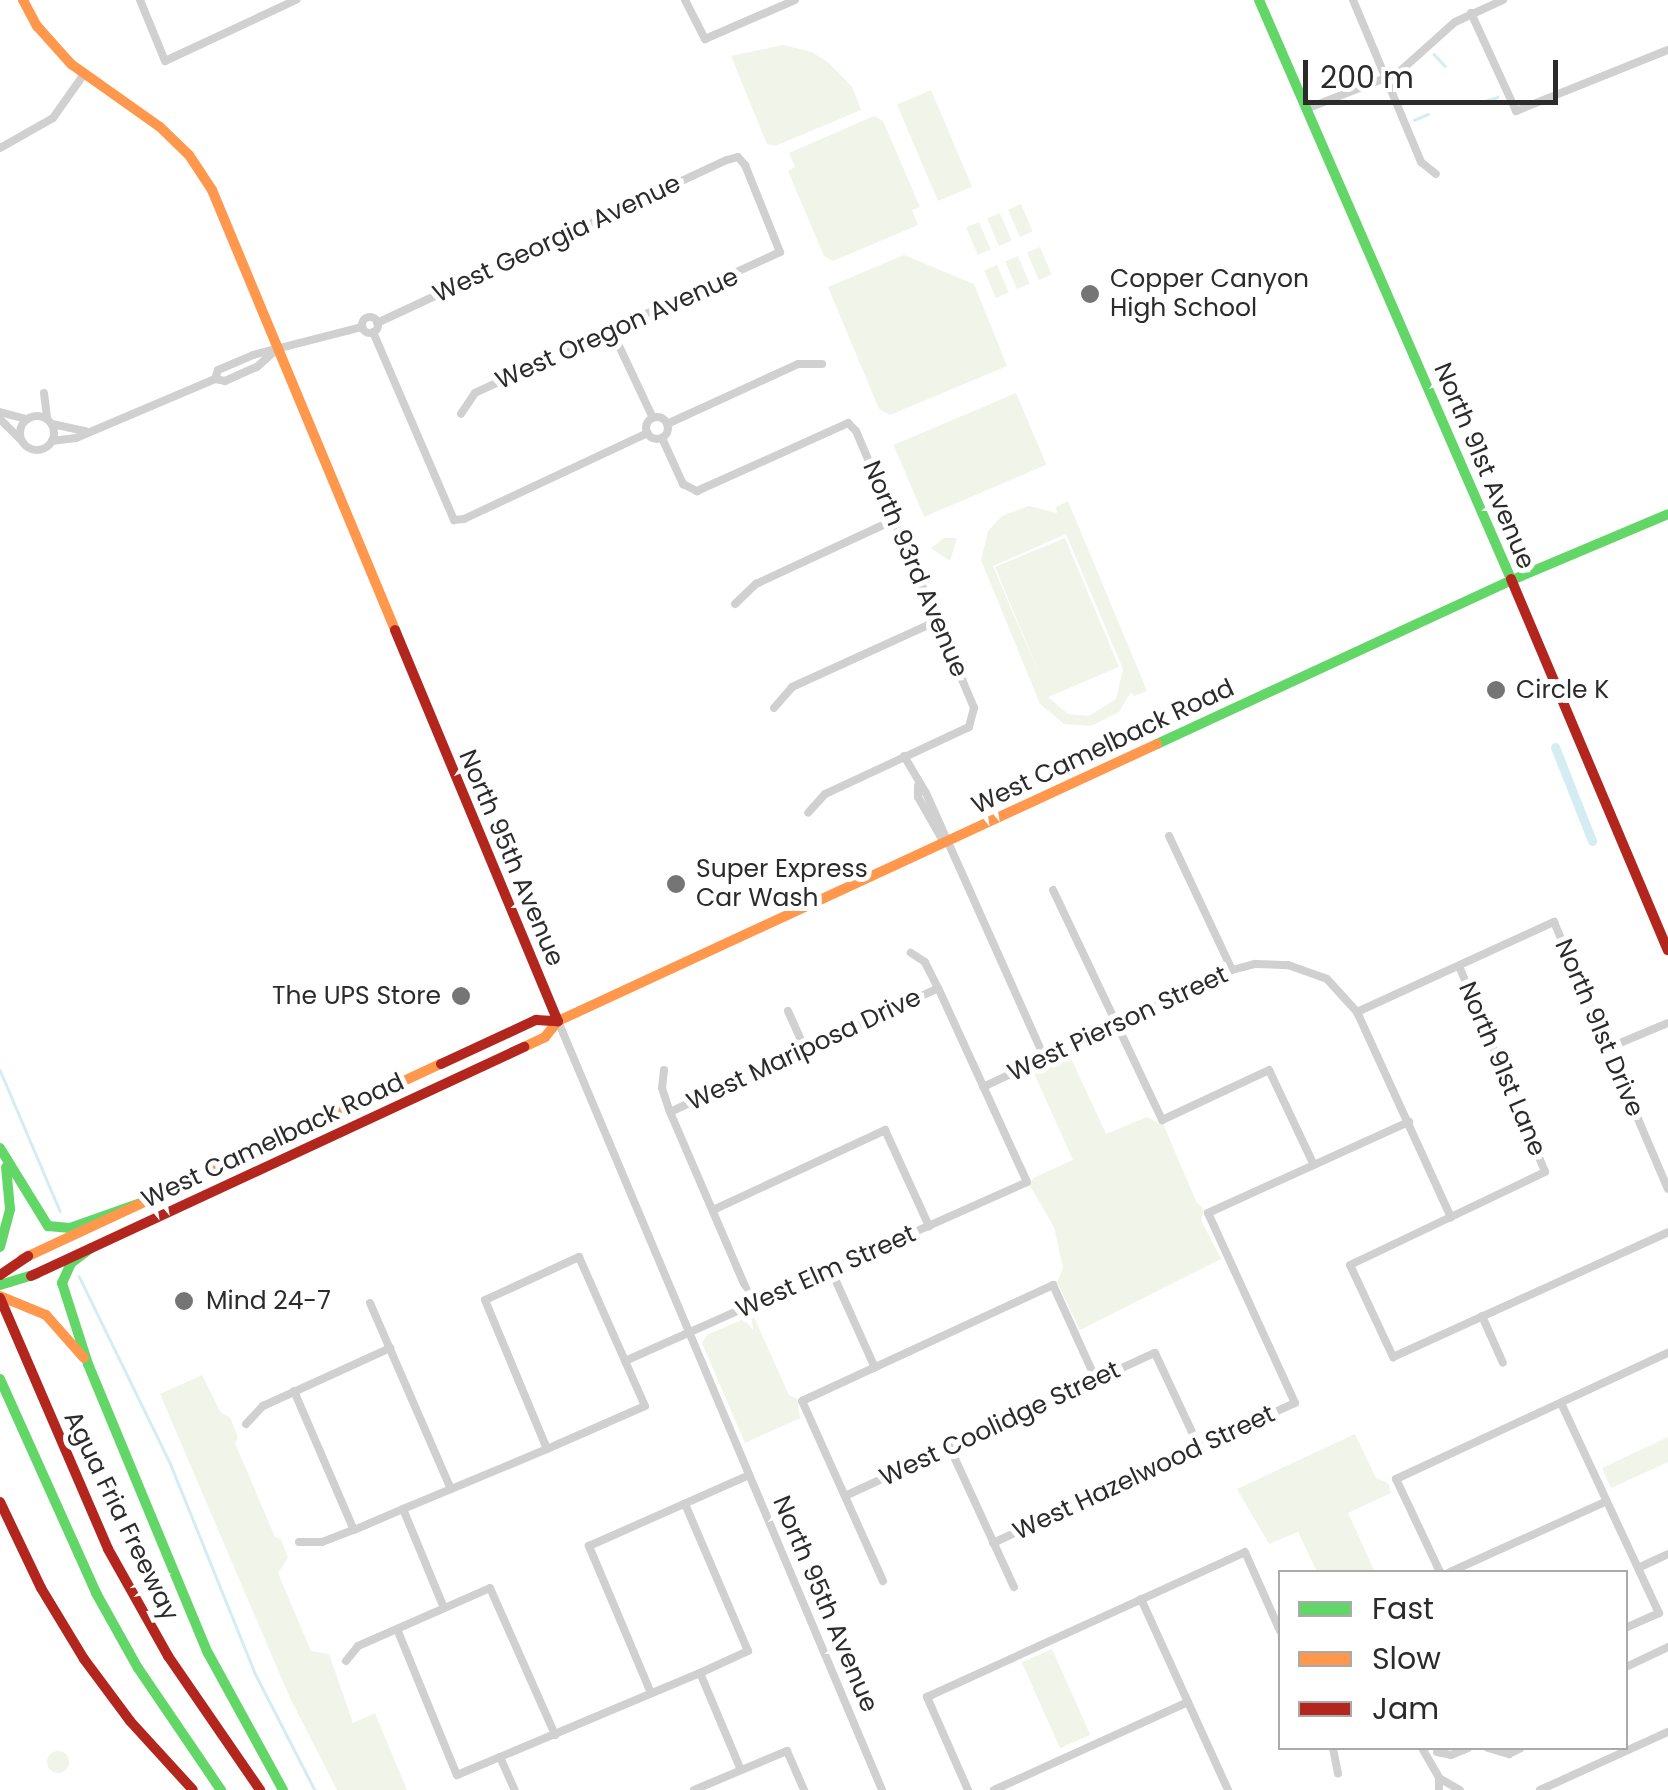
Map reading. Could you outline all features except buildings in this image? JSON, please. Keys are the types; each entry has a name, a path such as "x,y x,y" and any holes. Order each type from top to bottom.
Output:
{"main road":[{"name":"North 95th Avenue","path":"23,0 51,45 84,74 160,127 189,154 212,190 558,1022"},
{"name":"North 91st Avenue","path":"1259,0 1512,580 1668,950"},
{"name":"West Camelback Road","path":"0,1293 544,1037 558,1022 1512,580 1668,514"},
{"name":"West Camelback Road","path":"0,1272 536,1020 558,1022"},
{"path":"206,1193 234,1172 302,1140 316,1122 330,1126 373,1108 397,1105"},
{"path":"0,1149 48,1226 70,1228 112,1210 141,1204"},
{"path":"0,1149 10,1199 0,1248"},
{"path":"90,1248 71,1263 62,1284 88,1364 208,1653 283,1790"},
{"path":"0,1293 54,1321 88,1364"},
{"name":"Agua Fria Freeway","path":"0,1293 115,1562 168,1656 260,1790"},
{"path":"0,1379 96,1594 138,1668 221,1790"},
{"path":"0,1502 42,1588 84,1660 130,1721 193,1790"}],"street":[{"path":"140,0 165,61 296,0"},
{"path":"685,0 705,38 795,0"},
{"path":"1353,0 1421,162 1436,174"},
{"path":"1306,109 1410,65 1455,22 1503,0"},
{"path":"1471,13 1516,111 1668,50"},
{"path":"0,148 53,118 84,74"},
{"name":"West Georgia Avenue","path":"362,327 367,317 378,322 738,158 745,165 780,252"},
{"name":"West Oregon Avenue","path":"461,414 476,393 780,252"},
{"path":"373,332 378,322"},
{"path":"0,416 21,440 39,450 52,441 86,432 214,379 218,370 278,348 362,327 373,332 454,520 464,519 648,433 662,438 667,424 798,364 822,364"},
{"path":"612,331 654,418 667,424"},
{"path":"21,440 20,429 44,393 52,441"},
{"path":"0,416 30,418 86,432"},
{"path":"648,433 647,424 654,418"},
{"name":"North 93rd Avenue","path":"662,438 690,491 848,423 856,431 974,708 969,727 904,756"},
{"path":"735,604 756,584 894,520"},
{"path":"774,708 792,687 937,621"},
{"path":"808,813 825,794 904,756 918,786 926,793 1044,1058"},
{"path":"1169,836 1232,970"},
{"path":"1053,890 1162,1120 1269,1070 1314,1165 1408,1122"},
{"name":"North 91st Drive","path":"1459,966 1554,922 1668,1190"},
{"path":"911,953 925,962 983,1087"},
{"name":"West Pierson Street","path":"983,1087 1232,970 1255,964 1288,965 1327,979 1356,1012 1451,1217"},
{"path":"1356,1012 1459,966"},
{"name":"North 91st Lane","path":"1451,1217 1545,1172 1459,966"},
{"name":"West Mariposa Drive","path":"670,1112 938,988"},
{"path":"788,1011 806,1050"},
{"name":"North 95th Avenue","path":"558,1022 882,1790"},
{"path":"1608,1048 1668,1022"},
{"path":"664,1070 662,1088 670,1112 753,1306"},
{"name":"West Elm Street","path":"625,1361 1027,1182 983,1087"},
{"path":"713,1210 885,1130 929,1226"},
{"name":"West Hazelwood Street","path":"993,1543 1295,1403 1208,1213 1314,1165"},
{"path":"1451,1217 1350,1265 1392,1357 1668,1232"},
{"path":"300,1542 322,1542 354,1530 451,1490 547,1449 645,1406 580,1256 484,1300 547,1449"},
{"path":"830,1270 875,1368"},
{"path":"883,1581 802,1400 1052,1284 1096,1380"},
{"path":"370,1303 451,1490"},
{"path":"1482,1316 1503,1363"},
{"path":"246,1424 263,1406 390,1348"},
{"name":"West Coolidge Street","path":"845,1496 1156,1353 1200,1447"},
{"path":"1439,1570 1396,1479 1667,1357"},
{"path":"294,1392 354,1530"},
{"path":"1561,1402 1660,1612 1628,1627"},
{"path":"950,1448 1014,1587"},
{"path":"651,1693 589,1546 749,1475"},
{"path":"1454,1570 1607,1502"},
{"path":"397,1629 457,1775 700,1673 748,1652 685,1504"},
{"path":"403,1508 444,1608"},
{"path":"968,1790 927,1697 1244,1552 1278,1627"},
{"path":"1638,1568 1668,1554"},
{"path":"346,1661 358,1646 490,1588 555,1735"},
{"path":"1142,1599 1228,1790"},
{"path":"1628,1666 1668,1647"},
{"path":"700,1673 741,1770"},
{"path":"994,1790 1188,1702"},
{"path":"1540,1790 1668,1732"},
{"path":"1333,1750 1338,1774"},
{"path":"1429,1751 1451,1755 1463,1750"},
{"path":"694,1790 787,1751 804,1790"},
{"path":"1429,1751 1439,1790"},
{"path":"500,1757 514,1790"},
{"path":"1439,1778 1460,1790"}],"shaded area":[{"path":"783,45 812,52 829,63 852,87 861,110 775,146 767,144 731,56"},
{"path":"931,90 972,187 938,201 897,104"},
{"path":"874,116 883,121 920,207 912,210 918,225 833,261 824,256 788,171 795,167 789,153"},
{"path":"1021,204 1033,232 1020,237 1008,209"},
{"path":"1000,213 1012,241 999,246 987,218"},
{"path":"979,222 991,250 978,255 966,227"},
{"path":"1040,247 1052,275 1039,280 1027,252"},
{"path":"904,255 974,284 1007,366 890,415 879,409 828,287"},
{"path":"1018,256 1030,284 1017,289 1005,261"},
{"path":"997,265 1009,293 996,298 984,270"},
{"path":"1016,393 1046,465 924,517 894,445"},
{"path":"1068,501 1147,691 1134,696 1131,692 1119,712 1091,726 1064,724 1040,704 981,560 988,531 1002,516 1029,506 1057,513 1056,507","holes":["1066,534 1123,669 1116,699 1089,716 1068,714 1048,697 1119,667 1065,538 995,567 1048,695 993,566"]},
{"path":"944,538 957,538 950,561 931,548"},
{"path":"1069,1054 1106,1134 1147,1117 1164,1126 1196,1201 1204,1210 1201,1220 1221,1259 1080,1330 1057,1282 1063,1268 1054,1227 1030,1186 1033,1178 1073,1160 1033,1071"},
{"path":"753,1315 789,1395 797,1399 800,1418 745,1443 702,1343 707,1335"},
{"path":"202,1375 221,1413 230,1417 238,1438 235,1443 275,1537 281,1539 288,1558 278,1573 311,1651 329,1654 353,1723 375,1713 407,1790 337,1790 290,1698 160,1394"},
{"path":"1355,1434 1376,1478 1388,1483 1391,1493 1348,1513 1374,1570 1316,1570 1298,1532 1269,1544 1237,1489"},
{"path":"1668,1437 1668,1462 1611,1488 1602,1468"},
{"path":"1052,1649 1090,1735 1060,1748 1022,1662"},
{"path":"58,1751 66,1754 66,1770 58,1773 50,1770 47,1762 50,1754"}],"waterway":[{"path":"1434,54 1445,66"},
{"path":"1482,102 1497,97"},
{"path":"1414,120 1428,114"},
{"path":"1555,747 1592,841"},
{"path":"0,1070 60,1211"},
{"path":"79,1276 171,1465 255,1673 315,1790"}],"traffic: fast":[{"path":"1259,0 1511,579"},
{"path":"1157,744 1512,580 1668,514"},
{"path":"0,1148 48,1226 70,1228 141,1203"},
{"path":"0,1247 10,1209 6,1167"},
{"path":"91,1248 71,1263 62,1283 88,1364 208,1653 283,1790"},
{"path":"0,1285 36,1274"},
{"path":"0,1379 96,1593 138,1668 221,1790"}],"traffic: slow":[{"path":"23,0 37,26 71,64 160,127 189,155 212,190 395,630"},
{"path":"524,1047 545,1037 558,1021 1157,744"},
{"path":"22,1259 441,1064"},
{"path":"0,1296 46,1315 84,1358"}],"traffic: jam":[{"path":"1511,579 1668,950"},
{"path":"395,630 558,1021"},
{"path":"441,1064 536,1020 558,1021"},
{"path":"31,1276 524,1047"},
{"path":"0,1275 28,1256"},
{"path":"0,1298 108,1549 168,1656 260,1790"},
{"path":"0,1502 41,1588 84,1659 130,1721 193,1790"}],"place":[{"name":"Copper Canyon High School","path":"1090,294"},
{"name":"Circle K","path":"1496,690"},
{"name":"Super Express Car Wash","path":"676,884"},
{"name":"The UPS Store","path":"461,996"},
{"name":"Mind 24-7","path":"184,1301"}]}
